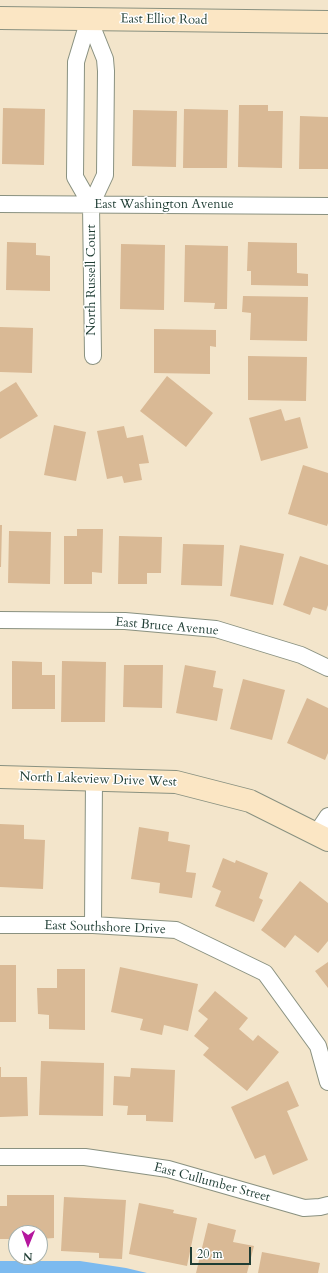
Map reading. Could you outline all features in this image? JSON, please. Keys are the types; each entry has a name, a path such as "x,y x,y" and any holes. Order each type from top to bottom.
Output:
{"main road":[{"name":"East Elliot Road","path":"0,18 328,22"},
{"name":"North Lakeview Drive West","path":"0,777 176,782 250,801 322,837"}],"street":[{"name":"North Russell Court","path":"89,18 76,62 75,177 91,205"},
{"name":"North Russell Court","path":"89,18 106,59 105,175 91,205 93,356"},
{"name":"East Washington Avenue","path":"0,204 328,206"},
{"name":"East Bruce Avenue","path":"0,620 125,621 216,629 301,655 328,668"},
{"path":"94,779 94,925"},
{"path":"322,837 328,816"},
{"name":"East Southshore Drive","path":"0,925 94,925 176,930 265,973 318,1046 328,1082"},
{"name":"East Cullumber Street","path":"0,1157 86,1157 168,1169 304,1208 328,1205"}],"water":[{"path":"0,1261 8,1261 8,1265 48,1265 48,1261 80,1261 126,1268 147,1273 0,1273"}],"building":[{"path":"239,105 268,105 268,111 283,111 282,168 238,167"},
{"path":"3,108 45,109 44,165 2,164"},
{"path":"184,109 228,110 227,168 183,168"},
{"path":"133,110 177,111 176,167 132,166"},
{"path":"300,116 328,117 328,169 299,169"},
{"path":"7,242 36,243 36,255 50,256 50,291 6,290"},
{"path":"248,242 297,243 297,273 308,274 308,286 251,285 251,271 247,271"},
{"path":"121,244 165,245 164,310 120,309"},
{"path":"185,245 228,246 227,309 214,309 215,303 184,302"},
{"path":"243,296 308,297 307,341 250,340 251,313 242,312"},
{"path":"0,327 33,328 32,373 0,372"},
{"path":"154,329 216,330 216,347 210,346 210,374 154,373"},
{"path":"248,356 307,357 306,401 248,400"},
{"path":"167,376 213,413 186,447 140,411"},
{"path":"16,382 38,416 0,439 0,392"},
{"path":"281,409 285,421 300,417 308,448 261,461 249,418"},
{"path":"54,425 86,432 76,481 44,475"},
{"path":"124,426 127,438 143,435 149,463 139,464 142,480 124,483 122,476 107,479 97,431"},
{"path":"303,465 328,473 327,526 288,514"},
{"path":"0,525 2,525 1,567 0,567"},
{"path":"77,529 103,529 102,573 92,572 92,584 64,584 64,536 77,536"},
{"path":"9,531 51,532 50,584 8,583"},
{"path":"119,536 162,537 161,573 147,573 147,584 118,584"},
{"path":"183,544 224,545 222,586 181,585"},
{"path":"240,545 284,554 273,605 230,596"},
{"path":"300,556 328,565 328,605 326,611 313,607 310,615 283,605"},
{"path":"12,661 42,662 42,675 55,675 55,709 12,709"},
{"path":"62,661 106,662 105,722 61,722"},
{"path":"124,665 163,665 162,708 123,707"},
{"path":"185,665 216,671 213,687 223,689 217,721 176,713"},
{"path":"243,679 285,690 272,740 230,729"},
{"path":"307,698 328,708 328,753 325,760 287,743"},
{"path":"0,824 24,825 24,839 45,840 43,889 0,887"},
{"path":"139,827 169,832 168,841 190,845 186,872 196,873 192,898 159,893 160,883 131,879"},
{"path":"223,858 235,863 236,860 268,873 259,898 263,900 254,922 215,906 221,891 212,887"},
{"path":"300,881 328,903 328,941 318,953 295,935 285,948 261,930"},
{"path":"328,962 328,988 315,971"},
{"path":"0,965 16,965 16,1022 0,1022"},
{"path":"120,967 198,984 188,1031 164,1025 162,1035 140,1030 143,1019 111,1012"},
{"path":"57,969 85,969 85,1030 49,1029 49,1015 38,1014 37,988 57,988"},
{"path":"215,991 248,1018 239,1029 253,1041 258,1035 279,1052 247,1091 203,1055 209,1048 194,1036 208,1019 198,1011"},
{"path":"41,1061 104,1063 103,1116 39,1115"},
{"path":"0,1067 1,1077 27,1077 28,1116 0,1117"},
{"path":"131,1068 175,1070 173,1122 146,1121 146,1115 127,1115 128,1106 113,1105 114,1076 130,1077"},
{"path":"288,1081 299,1106 287,1111 308,1160 273,1175 265,1155 255,1159 231,1107"},
{"path":"7,1195 54,1195 54,1238 48,1238 48,1225 8,1225 8,1239 0,1239 0,1206 7,1206"},
{"path":"64,1197 126,1200 122,1259 99,1258 99,1253 61,1251"},
{"path":"139,1203 174,1210 173,1213 197,1218 187,1266 129,1254"},
{"path":"208,1223 236,1230 233,1242 254,1246 247,1273 196,1273"},
{"path":"262,1252 320,1263 318,1273 258,1273"}]}
